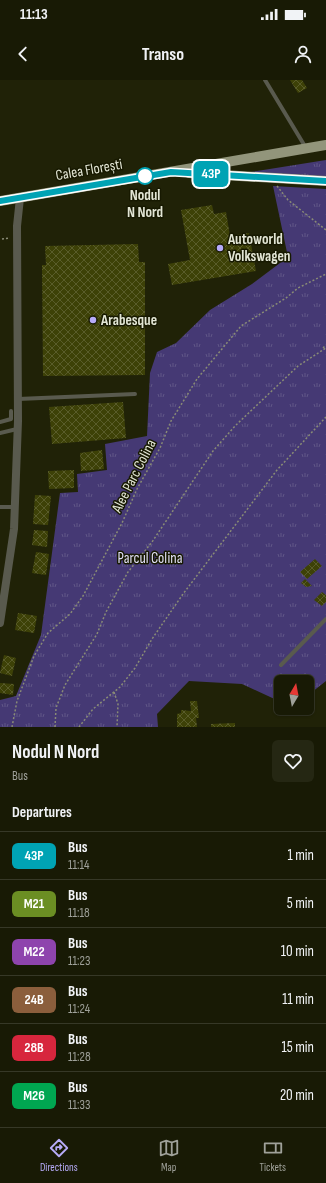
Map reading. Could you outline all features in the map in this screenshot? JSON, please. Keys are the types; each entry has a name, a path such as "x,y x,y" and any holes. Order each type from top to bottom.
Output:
{"main road":[{"name":"Calea Florești","path":"0,201 326,145"},
{"path":"171,172 326,181"}],"street":[{"path":"0,623 14,529 17,429 17,226 20,198"}],"lane":[{"path":"265,80 306,148"},
{"path":"17,399 135,394"},
{"path":"0,422 11,418 11,411"},
{"path":"0,433 17,429"},
{"path":"0,507 15,507"},
{"path":"282,665 326,619"}],"path":[{"path":"277,186 288,200 326,230"},
{"name":"Alee Parc Colina","path":"12,727 17,701 34,656 48,633 70,614 83,596 122,523 137,489 160,448 171,421 204,369 241,326 286,298 298,288 326,274"},
{"path":"55,727 56,708 64,685 97,634 106,612 128,572 152,542 213,451 235,426 298,366 326,346"},
{"path":"79,727 93,709 114,692 135,668 152,639 183,594 277,470 326,417"},
{"path":"114,692 118,704 117,727"}],"green space":[{"path":"326,160 326,177 251,172"},
{"name":"Parcul Colina","path":"273,186 326,189 326,681 314,690 314,675 274,675 274,699 242,684 189,681 157,714 158,727 0,727 0,700 16,696 41,635 60,493 78,492 77,474 107,470 105,444 147,436 150,373 157,352 176,343 210,310 252,284 288,257"}],"building":[{"path":"290,80 302,80 307,88 298,93"},
{"name":"Autoworld Volkswagen","path":"212,205 214,214 226,212 230,236 249,233 256,271 172,285 168,264 190,260 181,210"},
{"name":"Arabesque","path":"138,244 139,262 145,262 145,375 43,376 42,265 46,265 45,246"},
{"path":"123,402 126,438 52,444 49,407"},
{"path":"102,450 104,469 81,471 80,453"},
{"path":"74,470 74,488 49,489 48,471"},
{"path":"35,495 51,496 48,525 33,524"},
{"path":"34,530 48,531 47,547 32,545"},
{"path":"36,552 49,554 46,575 32,573"},
{"path":"315,559 322,566 307,579 300,572"},
{"path":"305,579 312,586 306,587 301,583"},
{"path":"322,592 326,595 326,602 322,606 314,600"},
{"path":"18,613 37,616 34,633 15,630"},
{"path":"4,655 16,658 12,676 0,673"},
{"path":"0,683 14,684 13,695 0,693"},
{"path":"190,701 197,701 199,718 196,718 197,727 177,727 177,714 181,713 181,710 191,711"},
{"path":"235,723 235,727 211,727 211,724"}],"bus line":[{"name":"43P","path":"0,201 171,172 326,181"}],"place":[{"name":"Nodul N Nord","path":"145,176"},
{"name":"Autoworld Volkswagen","path":"220,248"},
{"name":"Arabesque","path":"93,320"}]}
